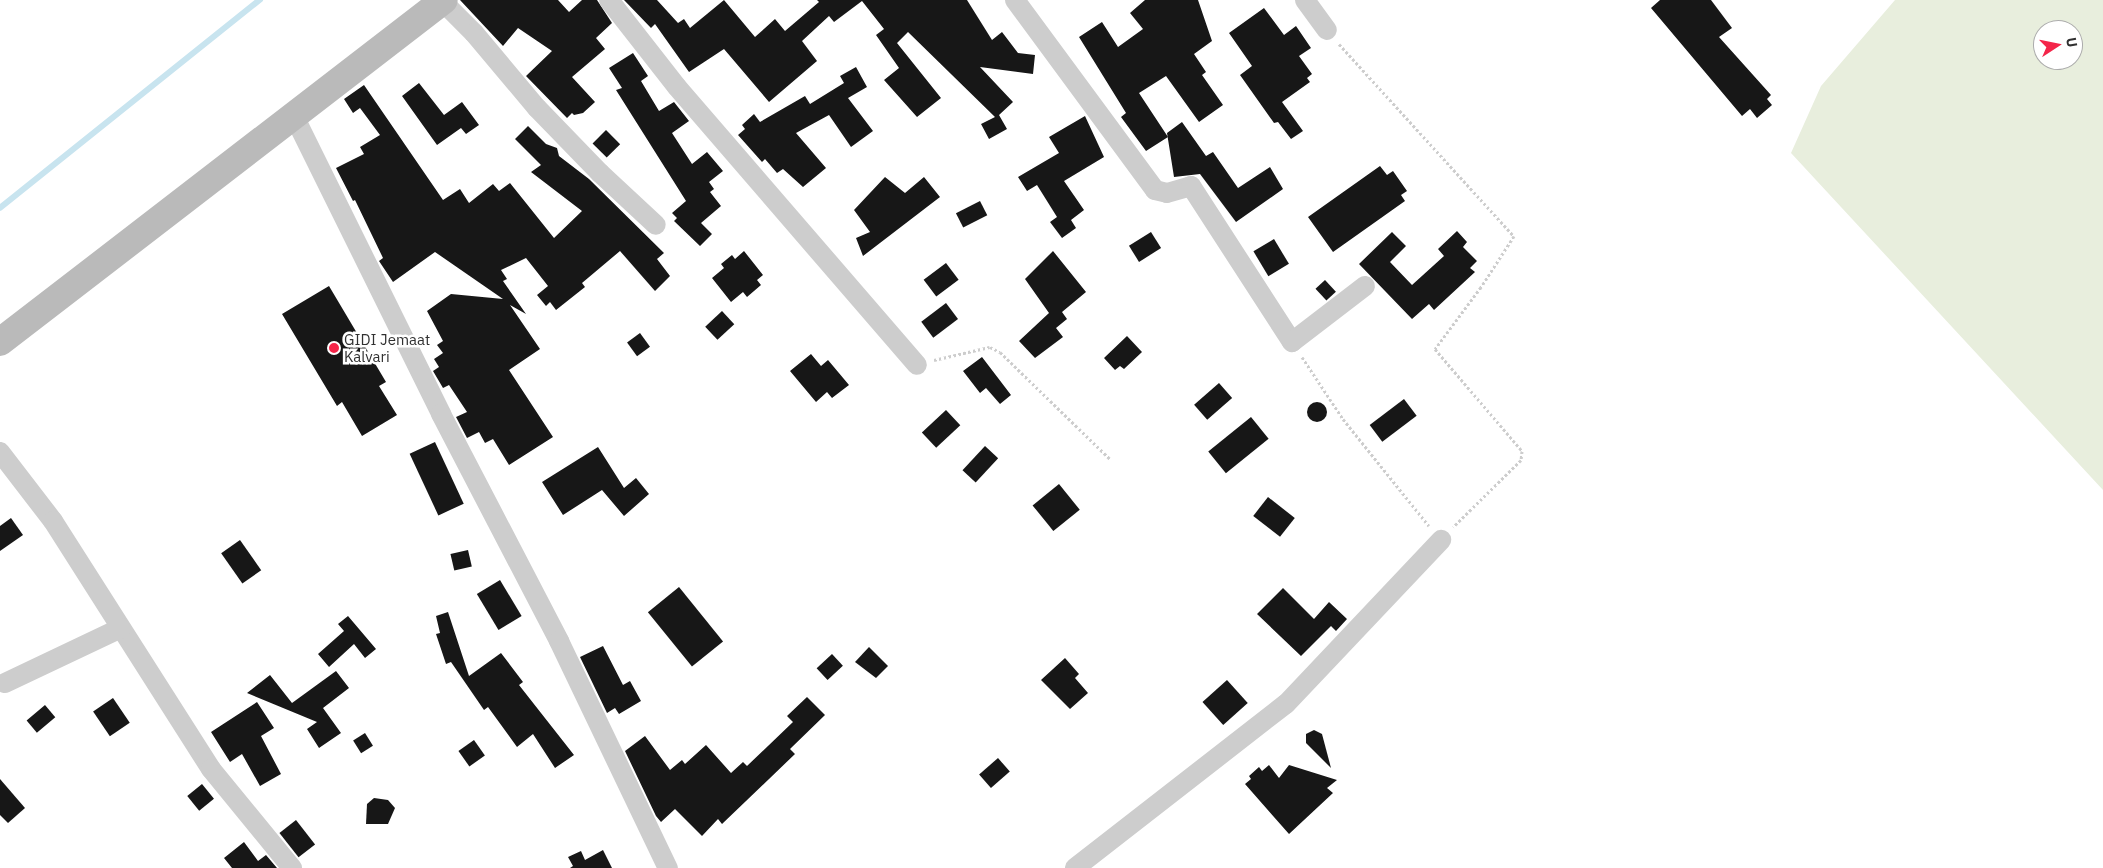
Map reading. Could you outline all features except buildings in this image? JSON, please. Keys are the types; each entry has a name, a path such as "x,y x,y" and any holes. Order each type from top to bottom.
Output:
{"main road":[{"path":"0,342 293,114 443,1"}],"street":[{"path":"609,0 677,87 917,365"},
{"path":"1015,0 1155,190 1167,192 1191,186 1292,342 1365,286"},
{"path":"1305,0 1327,30"},
{"path":"443,1 474,33 537,108 600,173 656,224"},
{"path":"293,114 441,414 558,641 668,868"},
{"path":"0,452 53,520 211,769 292,868"},
{"path":"1075,868 1286,704 1441,540"},
{"path":"2,684 122,628"}],"path":[{"path":"1292,342 1343,420 1441,540 1521,460 1522,451 1435,349 1481,287 1514,236 1327,30"},
{"path":"917,365 926,358 940,360 990,347 1000,352 1110,459"}],"green space":[{"path":"1895,0 2103,0 2103,490 1791,153 1821,86"}],"waterway":[{"path":"0,208 260,0"}],"place":[{"name":"GIDI Jemaat Kalvari","path":"334,348"}]}
